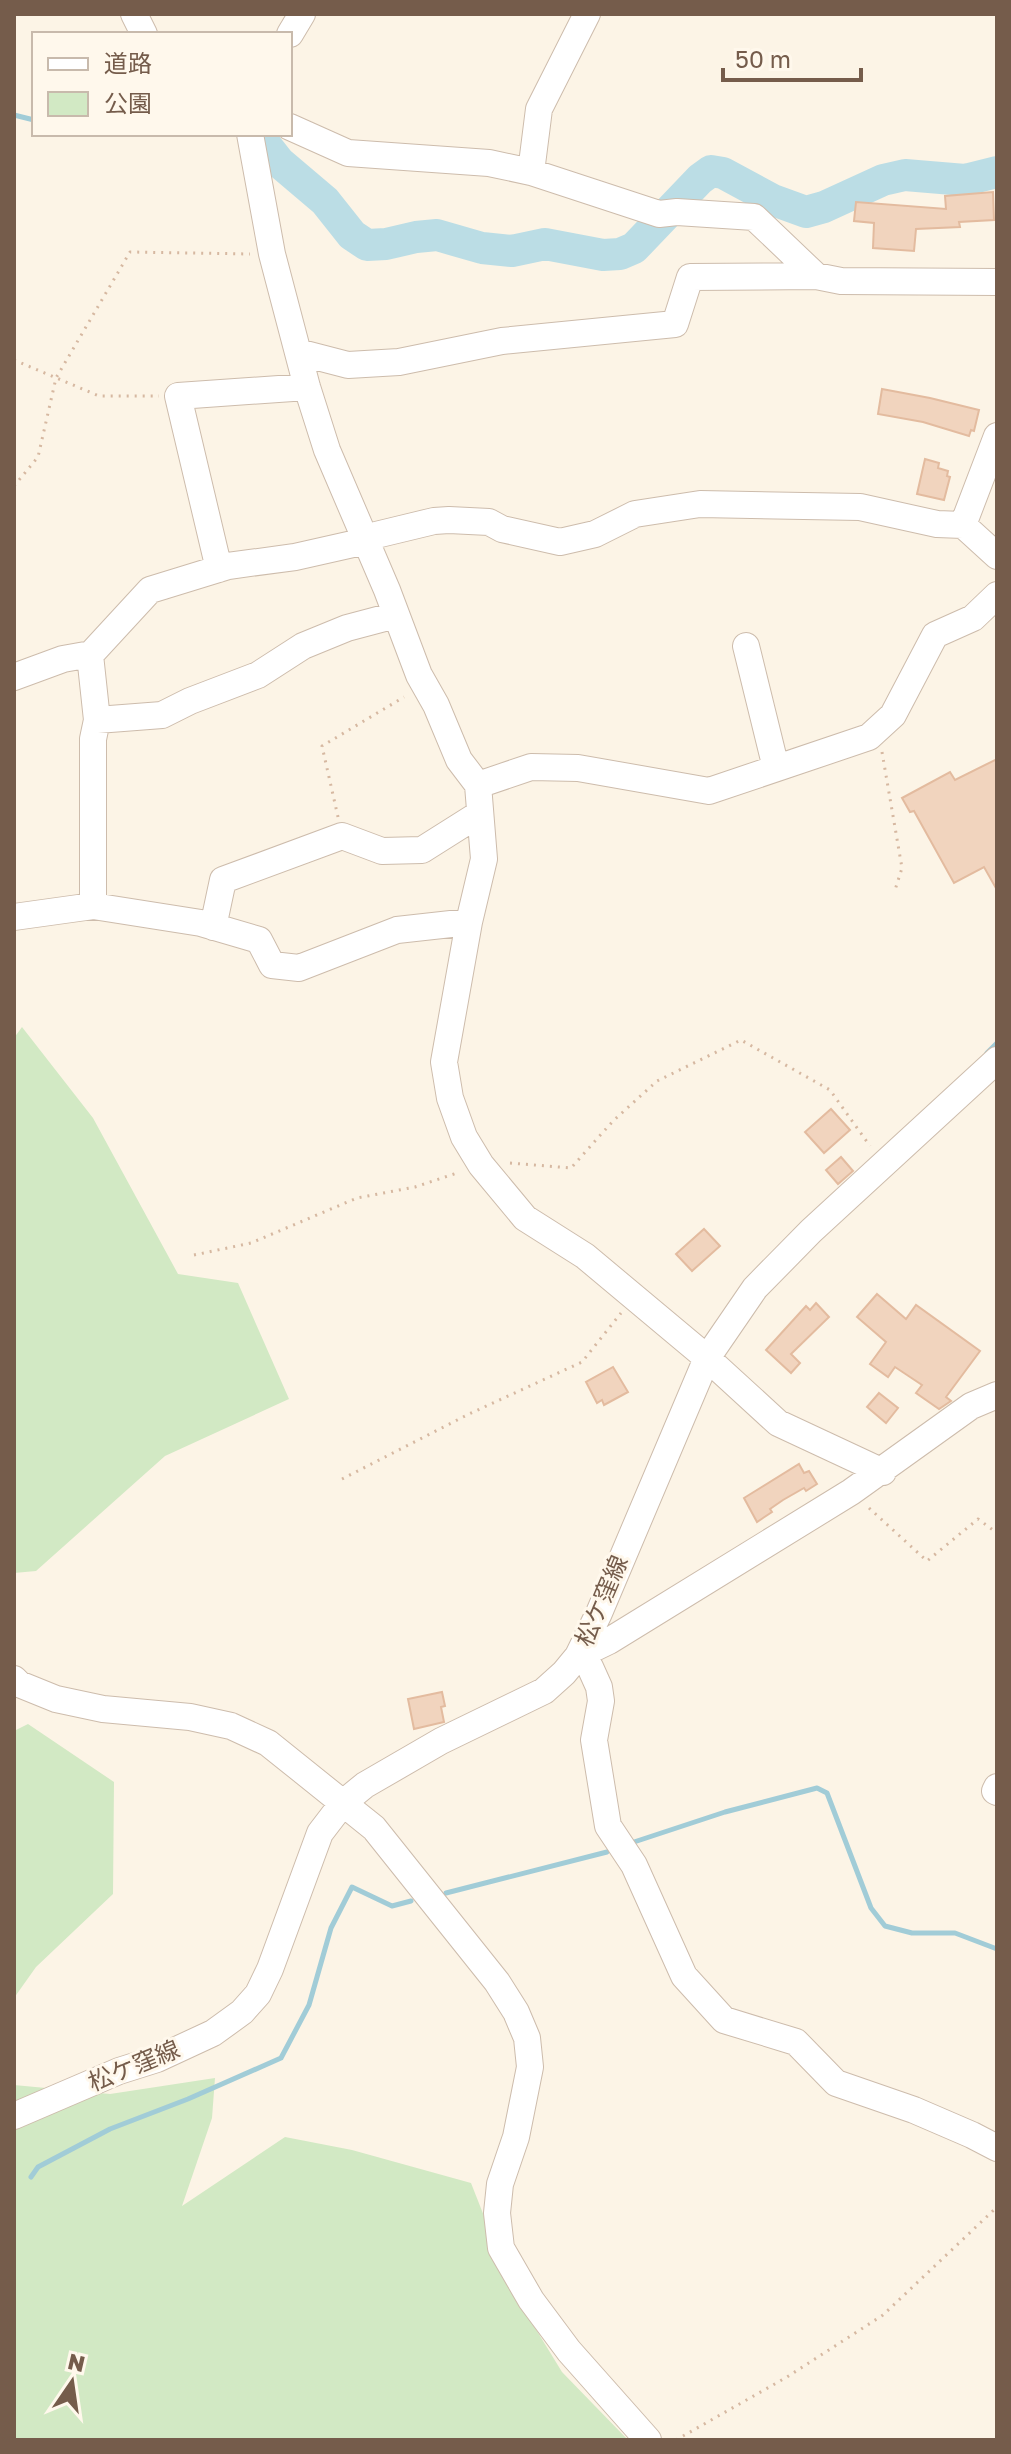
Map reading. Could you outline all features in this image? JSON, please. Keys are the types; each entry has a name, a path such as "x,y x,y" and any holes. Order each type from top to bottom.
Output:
{"street":[{"path":"134,14 143,32"},
{"path":"291,32 302,14"},
{"path":"531,172 539,109 587,14"},
{"path":"292,128 348,153 489,163 531,172 668,213 754,217 816,276"},
{"path":"250,137 272,254 327,450 425,685 459,760 478,785 484,859 469,922 444,1062 450,1098 464,1137 481,1165 525,1218 585,1256 707,1358 778,1423 883,1472"},
{"path":"298,352 348,365 399,362 502,341 675,324 690,277 816,276 841,281 997,282"},
{"path":"219,569 178,396 307,387"},
{"path":"963,525 997,436"},
{"path":"14,677 63,659 90,655 150,590 219,569 295,557 434,521 489,522 502,529 560,542 595,534 635,514 700,504 860,507 937,524 963,525 997,556"},
{"path":"478,785 531,767 578,768 709,791 869,737 893,715 935,635 973,618 997,595"},
{"path":"97,720 162,715 258,675 303,646 347,628 396,615"},
{"path":"746,646 776,768"},
{"path":"90,655 97,720 93,739 93,906"},
{"path":"213,927 223,880 342,836 382,851 422,850 479,814"},
{"path":"14,917 93,906 213,927 259,940 272,965 299,968 397,930 469,922"},
{"name":"松ケ窪線","path":"14,2116 119,2071 157,2059 213,2033 242,2012 258,1994 270,1969 320,1833 343,1803 365,1785 441,1741 544,1691 564,1673 578,1656 599,1613 707,1358 755,1288 811,1231 997,1060"},
{"path":"997,1395 971,1406 851,1492 609,1641 578,1656 590,1667 599,1687 601,1701 594,1740 608,1826 634,1865 684,1976 724,2020 796,2042 836,2083 914,2110 997,2148"},
{"path":"14,1679 19,1684 67,1701 103,1709 190,1717 231,1726 268,1743 374,1828 497,1982 516,2012 527,2038 530,2067 516,2137 500,2184 497,2213 501,2248 531,2300 569,2351 648,2440"}],"path":[{"path":"14,486 38,457 56,378 130,252 272,254"},
{"path":"14,360 99,396 178,396"},
{"path":"342,836 322,746 425,685"},
{"path":"879,729 902,868 895,890"},
{"path":"194,1255 251,1243 357,1198 415,1187 481,1165 499,1162 571,1168 613,1121 657,1081 741,1040 830,1090 883,1166"},
{"path":"342,1479 469,1414 582,1362 633,1297"},
{"path":"851,1492 927,1561 978,1519 997,1533"},
{"path":"676,2440 787,2377 883,2315 997,2207"}],"green space":[{"path":"22,1027 93,1118 178,1274 238,1283 289,1399 165,1456 36,1571 14,1573 14,1038"},
{"path":"28,1724 114,1782 113,1894 36,1967 14,1998 14,1731"},
{"path":"215,2078 212,2118 182,2206 285,2137 352,2150 471,2183 515,2295 562,2372 628,2440 14,2440 14,2085 110,2094"}],"building":[{"path":"993,192 994,220 959,222 960,227 916,229 914,251 873,248 874,223 854,221 856,202 946,209 945,196"},
{"path":"882,389 979,410 974,431 971,430 969,436 923,422 878,414"},
{"path":"925,459 939,463 938,468 948,471 947,476 950,477 944,500 917,494"},
{"path":"997,759 997,890 984,867 954,883 914,811 910,812 902,798 950,772 955,780"},
{"path":"831,1109 850,1130 824,1153 805,1132"},
{"path":"841,1157 853,1171 838,1184 826,1170"},
{"path":"704,1229 720,1246 692,1271 676,1254"},
{"path":"877,1294 906,1319 916,1305 980,1351 946,1397 951,1401 939,1409 916,1393 922,1385 895,1367 888,1377 870,1364 886,1342 857,1317"},
{"path":"816,1303 829,1317 791,1354 800,1363 791,1373 766,1350 806,1306 810,1310"},
{"path":"613,1367 628,1392 604,1405 602,1400 597,1403 586,1382"},
{"path":"879,1393 898,1408 886,1423 867,1407"},
{"path":"799,1464 804,1473 809,1471 817,1484 783,1500 757,1522 744,1498"},
{"path":"442,1692 444,1722 414,1729 408,1699"}],"waterway":[{"path":"14,115 32,120"},
{"path":"259,136 279,162 325,201 352,235 367,245 437,235 482,248 512,251 545,244 603,255 620,254 634,248 711,171 723,173 773,200 806,212 883,180 905,175 965,180 997,172"},
{"path":"987,1053 997,1043"},
{"path":"634,1842 725,1812 817,1788 827,1793 871,1908 885,1926 912,1933 955,1933 997,1949"},
{"path":"446,1893 607,1852"},
{"path":"31,2177 38,2167 110,2129 281,2058 309,2005 331,1928 352,1887 392,1906 411,1901"}]}
